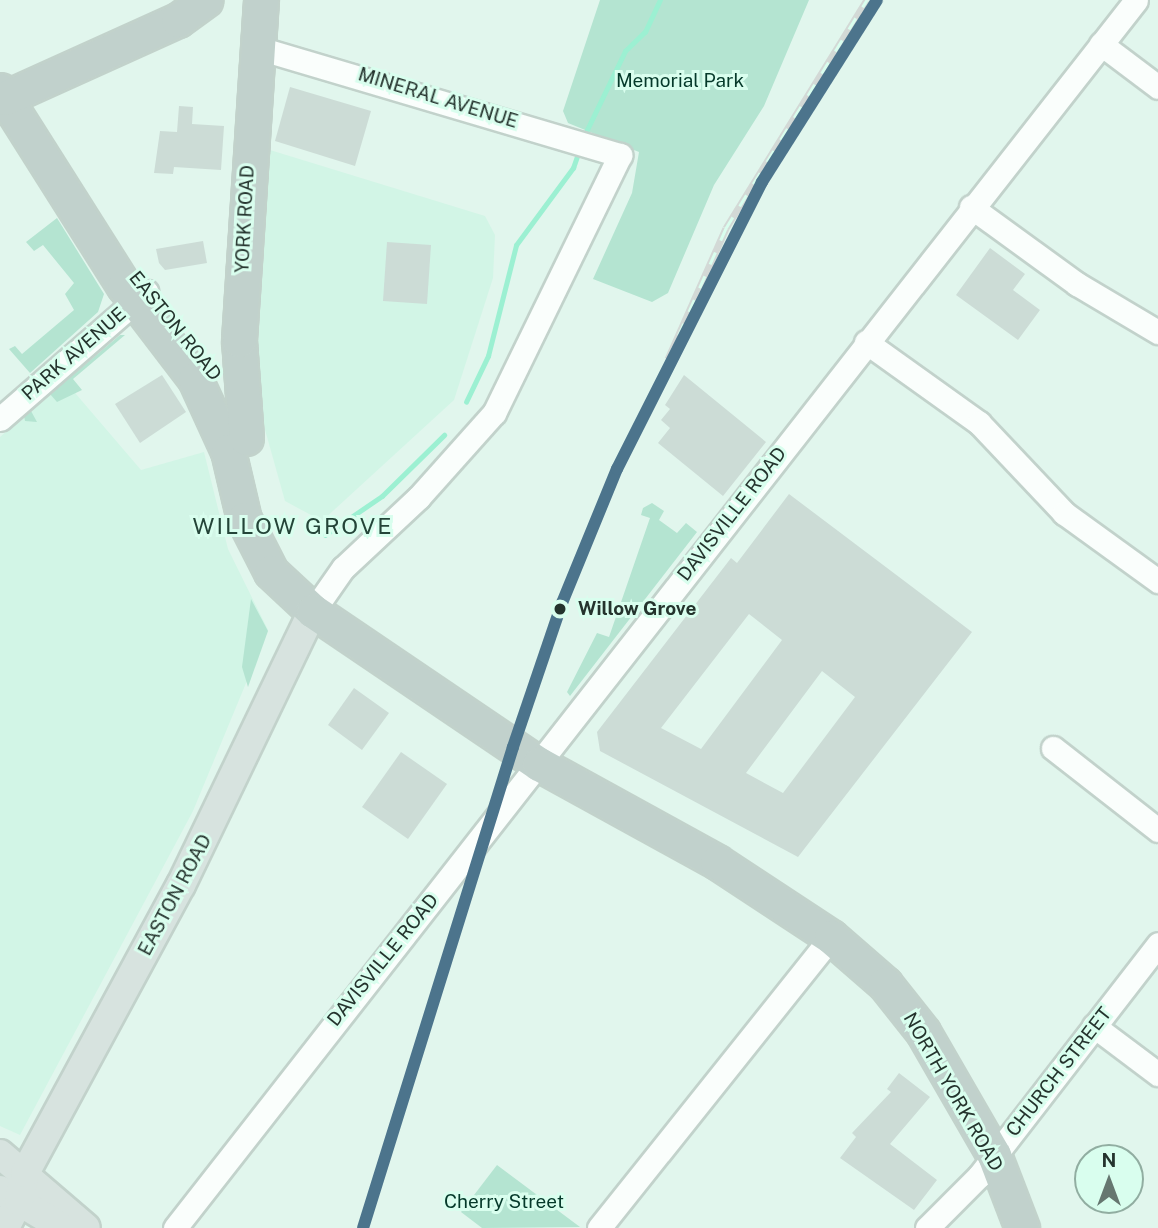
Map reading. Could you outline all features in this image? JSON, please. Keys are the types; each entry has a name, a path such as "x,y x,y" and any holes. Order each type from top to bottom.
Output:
{"highway":[{"path":"2,97 178,20 206,0"},
{"name":"YORK ROAD","path":"246,438 239,340 255,47 261,0"},
{"name":"EASTON ROAD","path":"2,97 52,176 141,296 194,379 228,451 258,552 289,592 313,611"},
{"name":"EASTON ROAD","path":"141,296 219,376 246,438 276,546 313,611"},
{"path":"313,611 539,764"},
{"name":"NORTH YORK ROAD","path":"539,764 795,911 831,937 885,984 923,1032 994,1155 1022,1228"}],"main road":[{"name":"EASTON ROAD","path":"5,1228 6,1193 24,1173 181,885 313,611"},
{"path":"0,1154 86,1228"},
{"path":"6,1193 63,1228"}],"street":[{"name":"DAVISVILLE ROAD","path":"175,1228 971,207 1136,0"},
{"path":"1101,44 1158,86"},
{"name":"MINERAL AVENUE","path":"255,47 610,151 494,413 419,497 343,568 313,611"},
{"path":"971,207 1077,284 1158,332"},
{"name":"PARK AVENUE","path":"0,419 141,296"},
{"path":"866,342 979,423 1064,513 1158,581"},
{"path":"1053,747 1158,830"},
{"path":"599,1228 831,937"},
{"name":"CHURCH STREET","path":"927,1228 994,1155 1158,944"},
{"path":"1094,1026 1158,1074"}],"shaded area":[{"path":"270,150 485,216 495,235 493,278 454,400 322,521 285,501 255,394"},
{"path":"64,380 141,470 204,452 228,549 268,630 193,811 20,1135 0,1126 0,437"}],"green space":[{"name":"Memorial Park","path":"600,0 809,0 764,106 714,185 668,293 652,302 593,279 632,193 639,152 568,123 563,111"},
{"path":"57,218 104,294 98,312 30,373 9,349 15,346 22,354 74,310 65,294 74,283 43,245 34,251 26,242"},
{"path":"120,335 125,335 73,379 82,390 57,402 50,394"},
{"path":"49,395 31,411 37,422 25,421 24,416"},
{"path":"652,503 664,511 659,520 677,533 686,523 697,532 570,696 567,692 597,633 609,637 650,518 641,515 643,508"},
{"path":"251,599 268,631 248,687 242,667"},
{"name":"Cherry Street","path":"497,1165 580,1227 482,1228 461,1212"}],"building":[{"path":"290,87 371,111 355,166 275,141"},
{"path":"179,106 193,107 192,124 224,126 221,170 174,167 173,174 154,173 160,131 177,132"},
{"path":"203,241 207,263 165,270 159,263 156,249"},
{"path":"387,242 431,245 427,304 383,301"},
{"path":"990,248 1025,274 1013,290 1040,310 1018,340 956,295"},
{"path":"162,375 186,412 140,443 115,404"},
{"path":"684,375 766,442 723,496 658,443 670,428 661,420 670,409 665,405"},
{"path":"789,494 972,632 798,857 600,751 597,732 731,558 737,563","holes":["749,614 782,640 701,749 661,728","822,671 855,697 783,793 746,773"]},
{"path":"354,688 389,713 362,750 328,725"},
{"path":"401,752 447,784 408,839 362,807"},
{"path":"899,1073 930,1097 890,1144 937,1180 914,1210 840,1158 856,1137 852,1133 891,1092 887,1089"}],"waterway":[{"path":"584,136 625,51 645,32 660,0"},
{"path":"466,402 488,356 516,245 573,168 579,151"},
{"path":"325,535 382,496 444,435"}],"railway":[{"path":"668,359 726,228 867,0"}],"transit line":[{"path":"363,1228 513,747 562,603 617,469 762,182 877,0"}],"place":[{"name":"Willow Grove","path":"560,609"}],"district":[{"name":"WILLOW GROVE","path":"293,526"}]}
